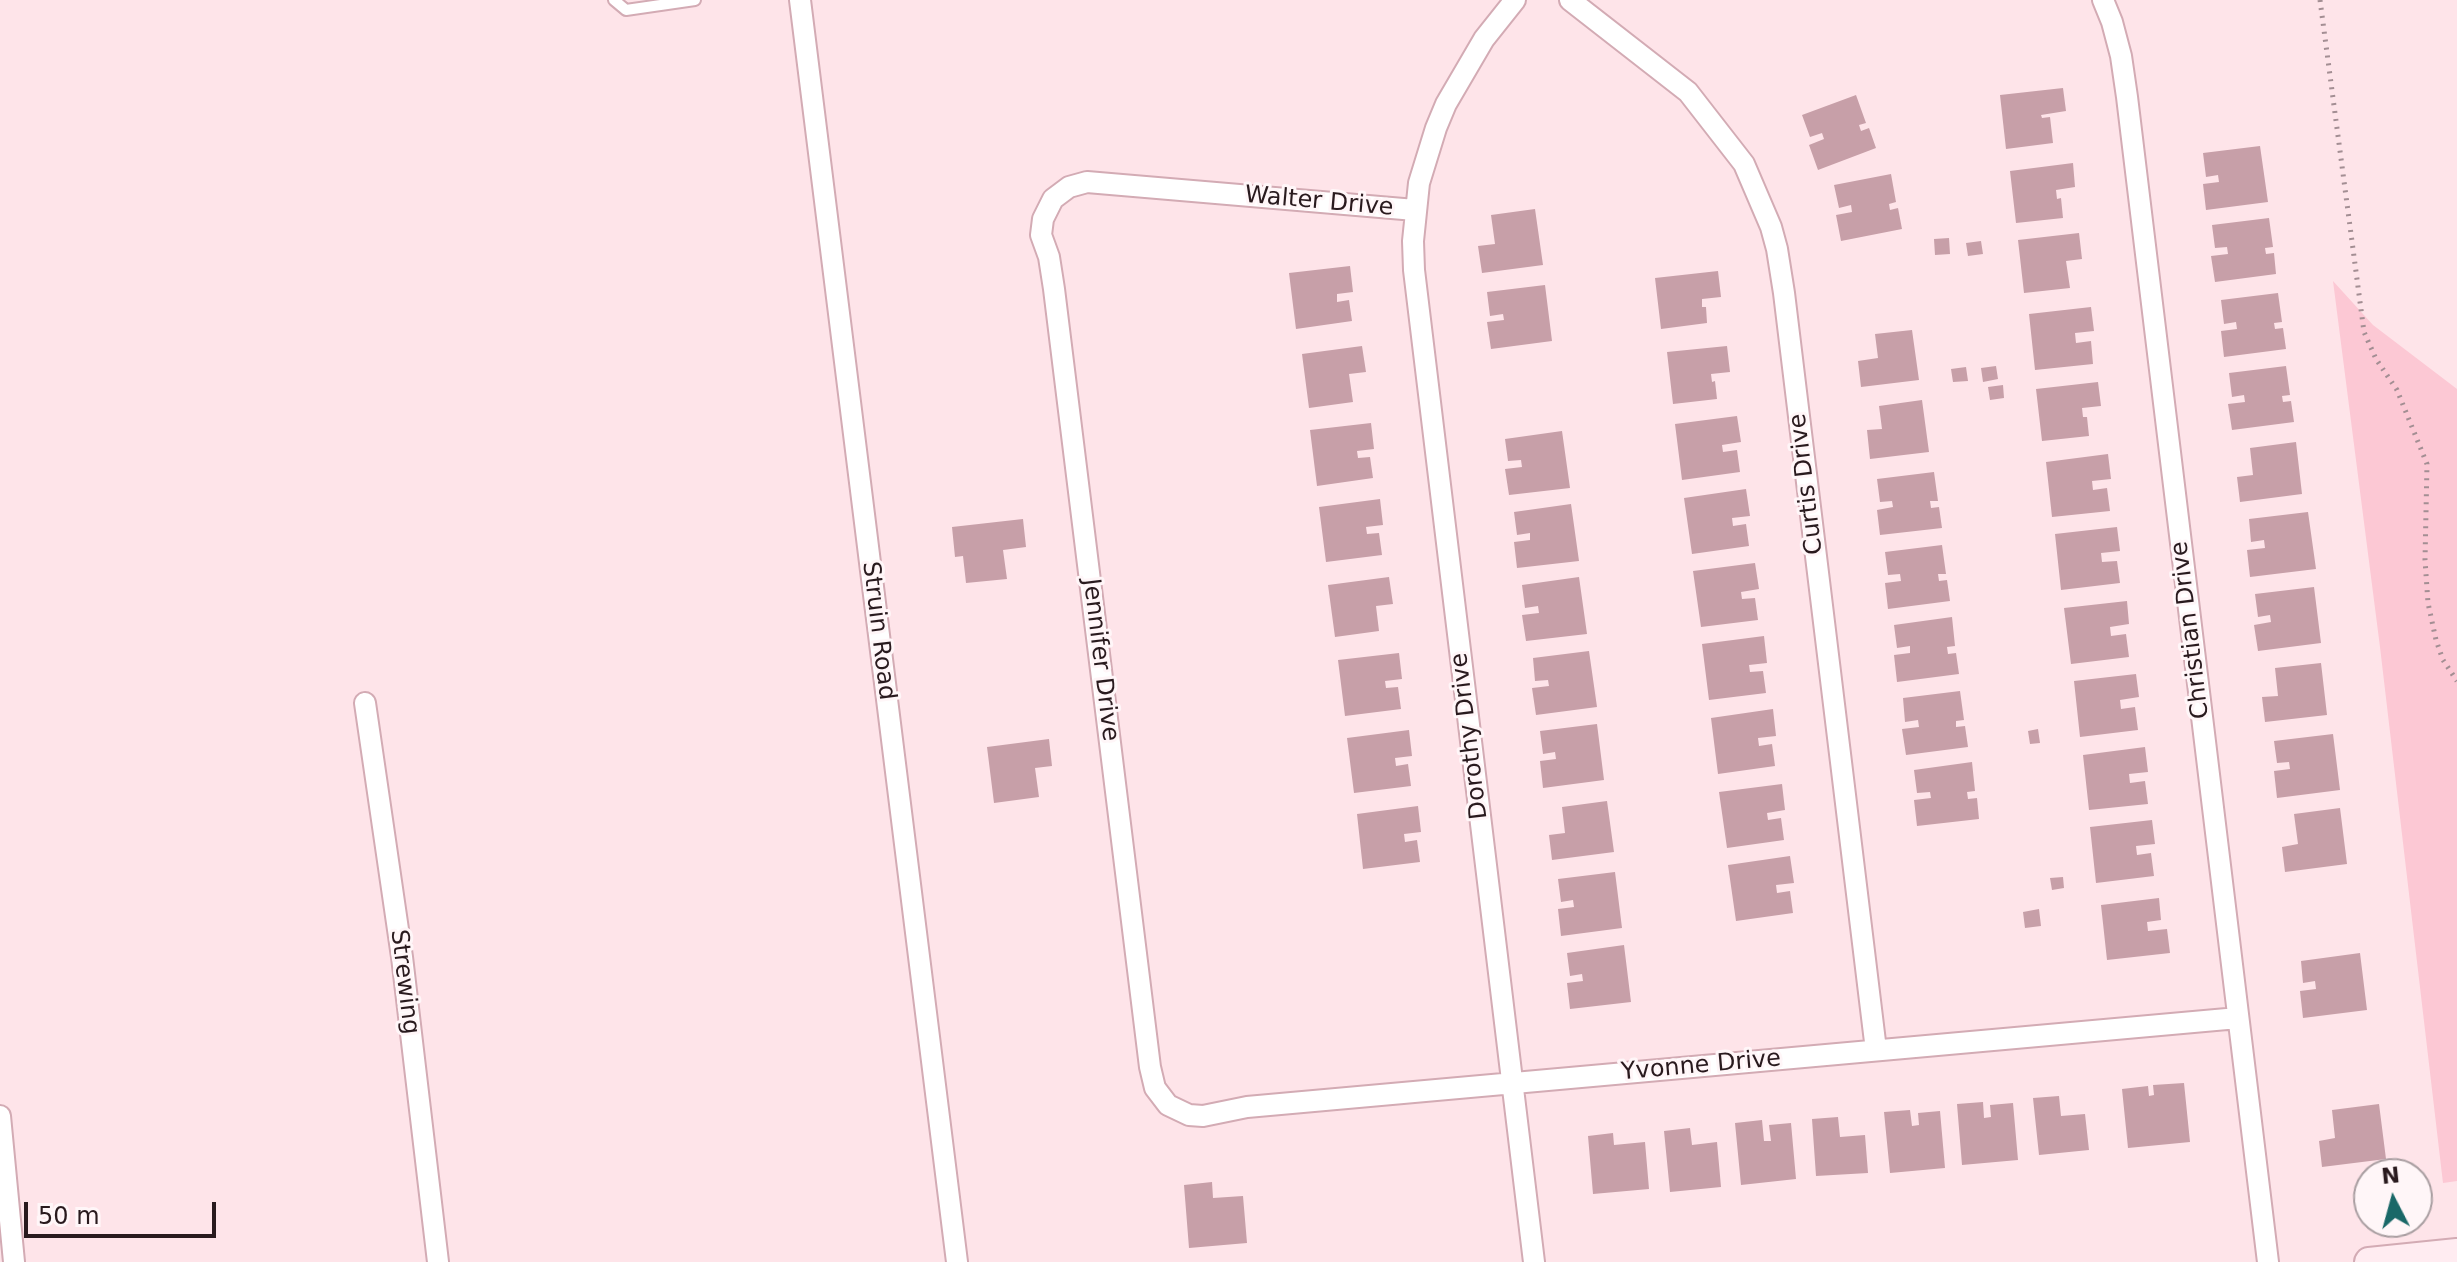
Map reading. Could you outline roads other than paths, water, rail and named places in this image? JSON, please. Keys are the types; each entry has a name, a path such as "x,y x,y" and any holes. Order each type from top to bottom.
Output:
{"main road":[{"path":"2369,1262 2457,1253"}],"street":[{"name":"Struin Road","path":"800,0 957,1262"},
{"name":"Walter Drive","path":"1046,211 1053,199 1069,187 1087,182 1415,210 1426,155 1446,104 1484,39 1515,0"},
{"name":"Curtis Drive","path":"1570,0 1688,92 1744,164 1771,227 1784,293 1876,1050"},
{"name":"Christian Drive","path":"2103,0 2121,56 2127,97 2268,1262"},
{"name":"Dorothy Drive","path":"1415,210 1414,270 1534,1262"},
{"name":"Jennifer Drive","path":"1046,211 1041,235 1049,257 1054,289 1150,1067 1155,1088 1168,1105"},
{"name":"Strewing","path":"365,703 402,957 438,1262"},
{"name":"Yvonne Drive","path":"1168,1105 1189,1115 1203,1116 1247,1107 2238,1018"},
{"path":"0,1116 9,1253"}],"lane":[{"path":"614,0 626,10 695,0"}]}
